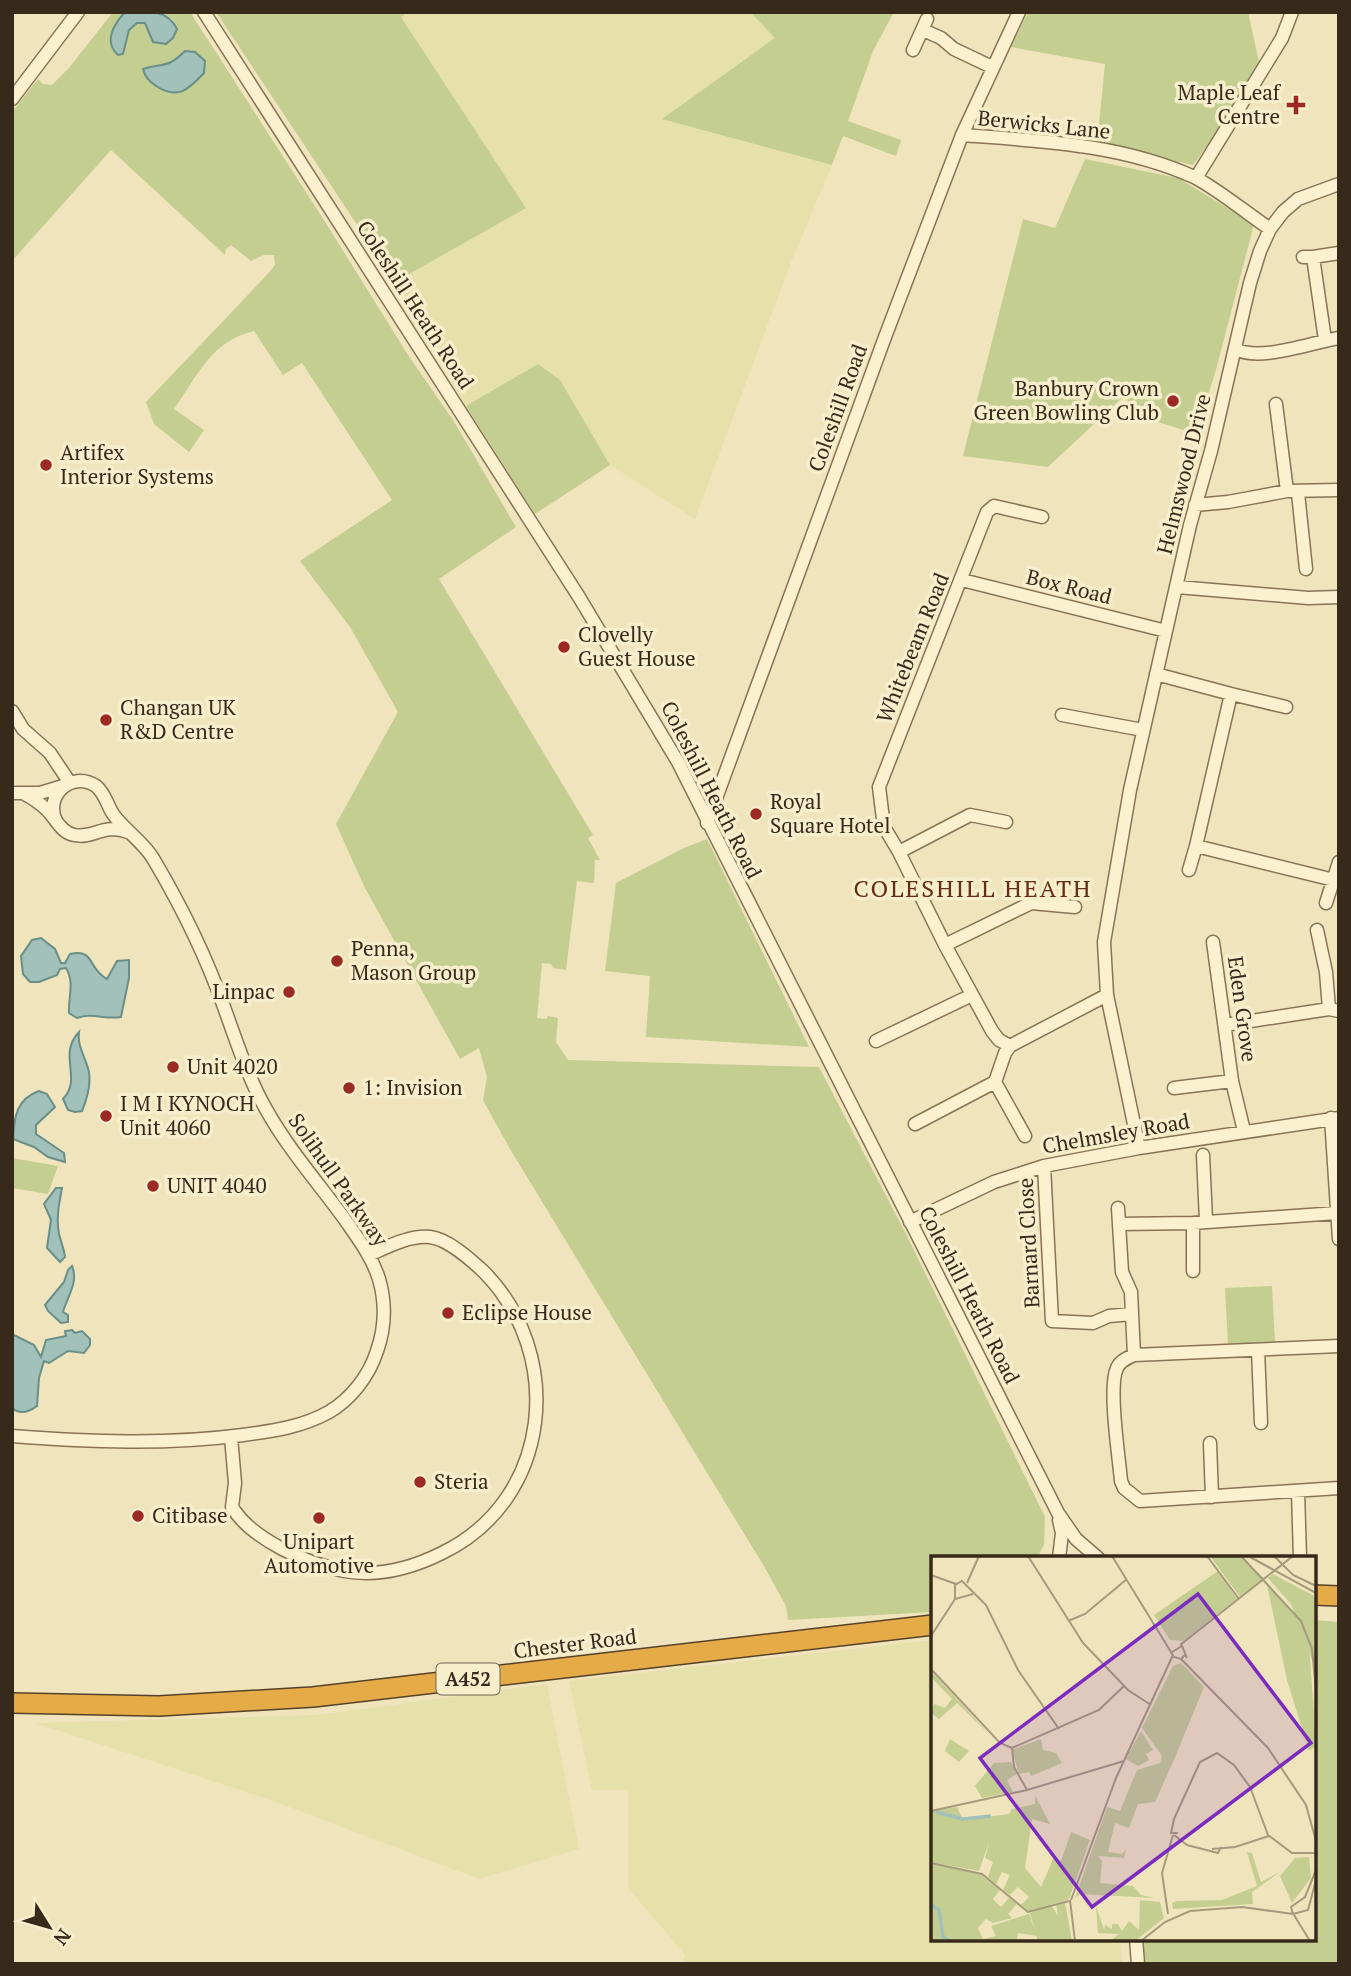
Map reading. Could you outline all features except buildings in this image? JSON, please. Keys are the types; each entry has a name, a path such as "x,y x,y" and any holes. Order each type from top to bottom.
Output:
{"highway":[{"path":"1316,1595 1339,1596"},
{"path":"1316,1605 1339,1606"},
{"name":"Chester Road","path":"12,1703 159,1706 313,1697 931,1625"}],"street":[{"path":"12,99 78,12"},
{"name":"Coleshill Heath Road","path":"204,12 590,615 678,762 1058,1513 1076,1539 1096,1556"},
{"name":"Coleshill Road","path":"707,823 962,135 1019,12"},
{"path":"1196,178 1282,38 1292,12"},
{"path":"913,50 925,24 954,49 992,66"},
{"name":"Berwicks Lane","path":"962,135 1098,148 1153,161 1196,178 1269,229"},
{"path":"1269,229 1298,199 1339,184"},
{"name":"Helmswood Drive","path":"1139,1147 1107,995 1104,942 1130,790 1195,505 1211,451 1250,283 1269,229"},
{"path":"1325,340 1308,257 1339,253"},
{"path":"1235,348 1246,354 1261,354 1339,338"},
{"path":"1276,404 1306,569"},
{"path":"1195,505 1293,492 1339,490"},
{"name":"Whitebeam Road","path":"1010,1046 999,1040 972,995 884,827 878,787 989,509 995,506 1042,517"},
{"name":"Box Road","path":"962,580 1166,631"},
{"path":"1177,587 1308,598 1339,597"},
{"path":"1156,674 1286,707"},
{"path":"1189,870 1231,694"},
{"path":"12,712 23,729 50,753 66,784"},
{"path":"1062,715 1143,730"},
{"path":"18,793 40,793 80,781 96,786 107,805 105,819 91,833"},
{"path":"56,821 52,807 54,799 66,784"},
{"path":"18,793 47,810 69,833 82,835 116,828 128,832"},
{"name":"Solihull Parkway","path":"12,1436 83,1441 179,1442 279,1430 318,1418 342,1403 362,1381 376,1355 383,1327 383,1295 369,1255 275,1125 247,1072 209,968 170,889 153,857 128,832 107,805"},
{"path":"898,852 970,815 1006,822"},
{"path":"1196,846 1334,880"},
{"path":"1326,903 1339,862"},
{"path":"945,945 1031,902 1075,908"},
{"path":"1225,1025 1334,1010 1317,930"},
{"name":"Eden Grove","path":"1213,942 1232,1081 1244,1131"},
{"path":"876,1041 972,995"},
{"path":"915,1124 995,1082 1004,1053 1010,1046 1107,995"},
{"name":"Eden Grove","path":"1174,1088 1232,1081"},
{"path":"995,1082 1025,1136"},
{"path":"1335,1118 1339,1239"},
{"name":"Chelmsley Road","path":"910,1222 994,1182 1044,1166 1139,1147 1335,1118"},
{"path":"1193,1271 1200,1222 1203,1155"},
{"name":"Barnard Close","path":"1044,1166 1052,1321 1093,1323 1109,1316 1132,1314"},
{"path":"1119,1224 1200,1222 1337,1205"},
{"path":"1118,1208 1122,1272 1131,1292 1134,1355"},
{"path":"231,1437 235,1483 232,1507 237,1515 262,1536 300,1559 333,1569 368,1572 422,1563 466,1538 489,1518 506,1497 525,1465 538,1407 536,1372 517,1315 495,1284 478,1267 434,1238 411,1239 369,1255"},
{"path":"1339,1346 1134,1355 1121,1362 1116,1370 1114,1387 1121,1481 1124,1488 1140,1502 1339,1488"},
{"path":"1258,1350 1261,1423"},
{"path":"1210,1443 1212,1497"},
{"path":"1298,1491 1300,1556"},
{"name":"Coleshill Heath Road","path":"1058,1513 1062,1533 1059,1556"},
{"path":"1136,1941 1138,1964"}],"shaded area":[{"path":"408,12 750,12 776,38 663,118 832,165 790,265 695,519 610,465 560,380 538,364 466,406 395,282 526,208 401,17"},
{"path":"931,1640 931,1941 1121,1941 1122,1964 696,1964 684,1961 685,1955 628,1888 628,1790 592,1790 569,1681"},
{"path":"547,1684 579,1849 479,1879 271,1800 35,1723 318,1715"}],"green space":[{"path":"113,12 125,12 117,22 126,47 129,30 137,23 145,23 153,42 173,20 163,12 190,12 408,355 453,420 516,527 439,579 593,835 588,838 600,860 595,860 594,883 577,881 566,970 542,963 537,1018 558,1018 556,1042 568,1060 819,1067 906,1234 1045,1517 1044,1545 1038,1556 931,1556 931,1612 788,1620 786,1606 765,1568 510,1149 483,1100 487,1077 479,1048 460,1059 365,888 336,824 398,712 350,627 300,561 392,500 302,363 283,375 254,331 239,336 216,351 174,409 204,430 189,452 154,424 146,402 264,278 275,265 274,255 264,255 251,261 231,245 226,249 225,255 111,150 12,261 12,112 38,79 43,84 52,85 69,68"},
{"path":"216,12 408,12 401,17 526,208 395,282"},
{"path":"750,12 894,12 873,51 848,121 901,140 896,156 843,136 832,165 662,119 775,38"},
{"path":"1028,12 1248,12 1259,62 1193,165 1097,144 1105,64 1011,47"},
{"path":"1085,159 1178,178 1254,224 1216,370 1196,434 1139,416 1124,396 1048,467 963,456 1023,219 1055,228"},
{"path":"538,364 560,380 610,465 535,514 466,406"},
{"path":"707,839 809,1047 646,1037 650,976 605,971 616,883"},
{"path":"12,1158 58,1166 48,1194 12,1188"},
{"path":"1272,1286 1275,1342 1228,1344 1225,1288"},
{"path":"1316,1620 1339,1622 1339,1964 1145,1964 1143,1941 1316,1941"}],"water":[{"path":"125,12 155,12 167,17 177,29 166,44 153,42 145,23 137,23 129,30 123,54 118,55 111,39 114,27"},
{"path":"185,51 195,52 205,61 204,73 188,88 177,93 171,92 156,86 146,77 143,69 169,63"},
{"path":"41,938 55,949 61,963 65,963 70,954 84,954 107,979 117,961 129,960 129,978 121,1017 77,1018 69,1013 71,985 66,968 39,982 30,982 23,974 21,956 32,940"},
{"path":"79,1032 79,1043 89,1072 89,1082 82,1111 75,1112 68,1110 63,1099 71,1083 70,1049"},
{"path":"39,1091 47,1094 55,1107 36,1125 36,1134 64,1153 65,1162 48,1157 34,1147 13,1139 21,1104 31,1094"},
{"path":"56,1188 62,1188 58,1223 65,1257 60,1262 47,1248 51,1220 44,1204"},
{"path":"72,1266 73,1284 63,1312 68,1315 68,1322 61,1323 45,1305 64,1282"},
{"path":"72,1330 75,1333 82,1331 90,1339 90,1345 84,1353 68,1351 49,1363 44,1361 39,1378 37,1406 24,1412 12,1408 12,1337 14,1335 34,1345 41,1357 46,1340 66,1336 65,1331"}],"place":[{"name":"Maple Leaf Centre","path":"1296,105"},
{"name":"Banbury Crown Green Bowling Club","path":"1173,401"},
{"name":"Artifex Interior Systems","path":"46,465"},
{"name":"Clovelly Guest House","path":"564,647"},
{"name":"Changan UK R&D Centre","path":"106,720"},
{"name":"Royal Square Hotel","path":"756,814"},
{"name":"Penna, Mason Group","path":"337,961"},
{"name":"Linpac","path":"289,992"},
{"name":"Unit 4020","path":"173,1067"},
{"name":"1: Invision","path":"349,1088"},
{"name":"I M I KYNOCH Unit 4060","path":"106,1116"},
{"name":"UNIT 4040","path":"153,1186"},
{"name":"Eclipse House","path":"448,1313"},
{"name":"Steria","path":"420,1482"},
{"name":"Citibase","path":"138,1516"},
{"name":"Unipart Automotive","path":"319,1518"}],"district":[{"name":"COLESHILL HEATH","path":"973,889"}]}
